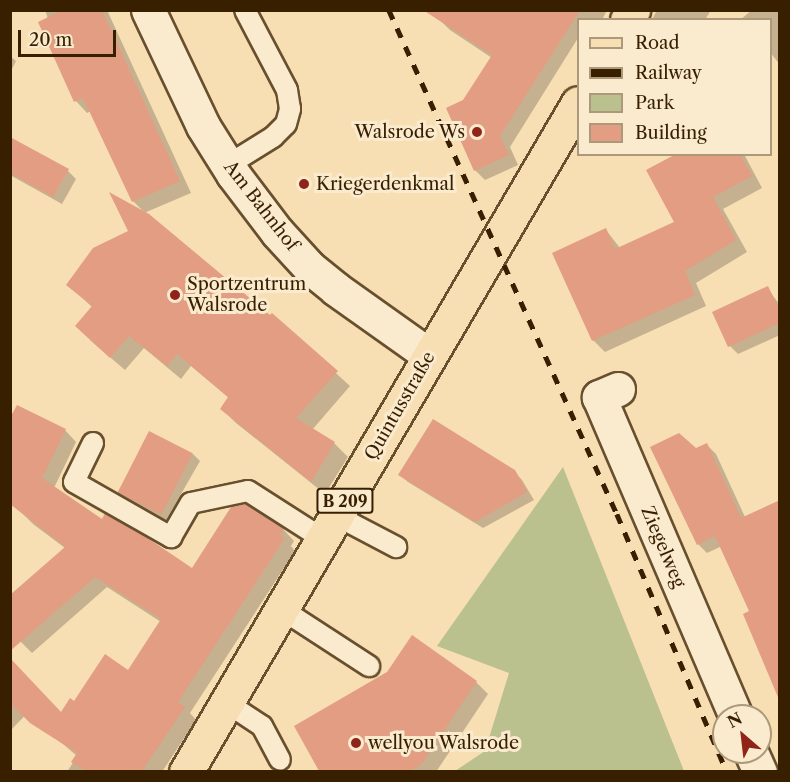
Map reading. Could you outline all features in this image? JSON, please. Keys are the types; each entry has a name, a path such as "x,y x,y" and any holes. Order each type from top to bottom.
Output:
{"main road":[{"name":"Quintusstraße","path":"186,771 577,106"}],"street":[{"name":"Am Bahnhof","path":"148,10 203,126 263,215 309,267 429,355"},
{"name":"Ziegelweg","path":"618,389 599,397 731,704"}],"lane":[{"path":"228,165 273,136 286,124 290,109 287,90 245,10"},
{"path":"93,443 74,482 171,537 191,503 248,491 330,527 396,547"},
{"path":"282,610 369,666"},
{"path":"227,703 262,726 280,760"}],"green space":[{"path":"563,467 684,771 455,771 485,751 509,673 437,646"}],"building":[{"path":"63,10 102,10 180,181 132,202 83,98 74,102 38,22"},
{"path":"423,10 580,10 500,136 509,155 474,171 446,108 463,100 492,55"},
{"path":"10,137 69,169 53,197 10,173"},
{"path":"672,156 741,156 752,176 713,197 736,240 685,271 695,295 592,341 552,253 606,228 615,249 674,222 646,170"},
{"path":"109,192 149,214 270,315 272,313 338,371 296,418 335,442 311,482 220,409 228,397 177,354 167,366 129,336 110,358 75,326 92,306 66,285 93,248 128,231"},
{"path":"768,286 780,311 780,323 728,347 712,312"},
{"path":"17,405 66,429 42,478 102,519 105,513 192,568 231,507 246,504 284,528 280,535 285,538 178,702 185,707 142,771 86,771 71,762 77,753 30,723 10,703 10,658 61,712 70,698 74,701 105,654 128,670 161,619 95,577 10,651 10,595 65,547 10,504 10,418"},
{"path":"433,419 515,470 527,492 475,522 398,475"},
{"path":"149,431 193,453 161,515 118,492"},
{"path":"679,433 696,448 707,443 741,518 780,500 780,702 743,614 749,611 715,536 697,545 650,447"},
{"path":"412,635 477,681 421,765 409,771 319,771 294,726 387,672"}],"railway":[{"path":"389,10 617,514 727,772"}],"place":[{"name":"Walsrode Ws","path":"477,132"},
{"name":"Kriegerdenkmal","path":"304,184"},
{"name":"Sportzentrum Walsrode","path":"175,295"},
{"name":"wellyou Walsrode","path":"356,743"}]}
